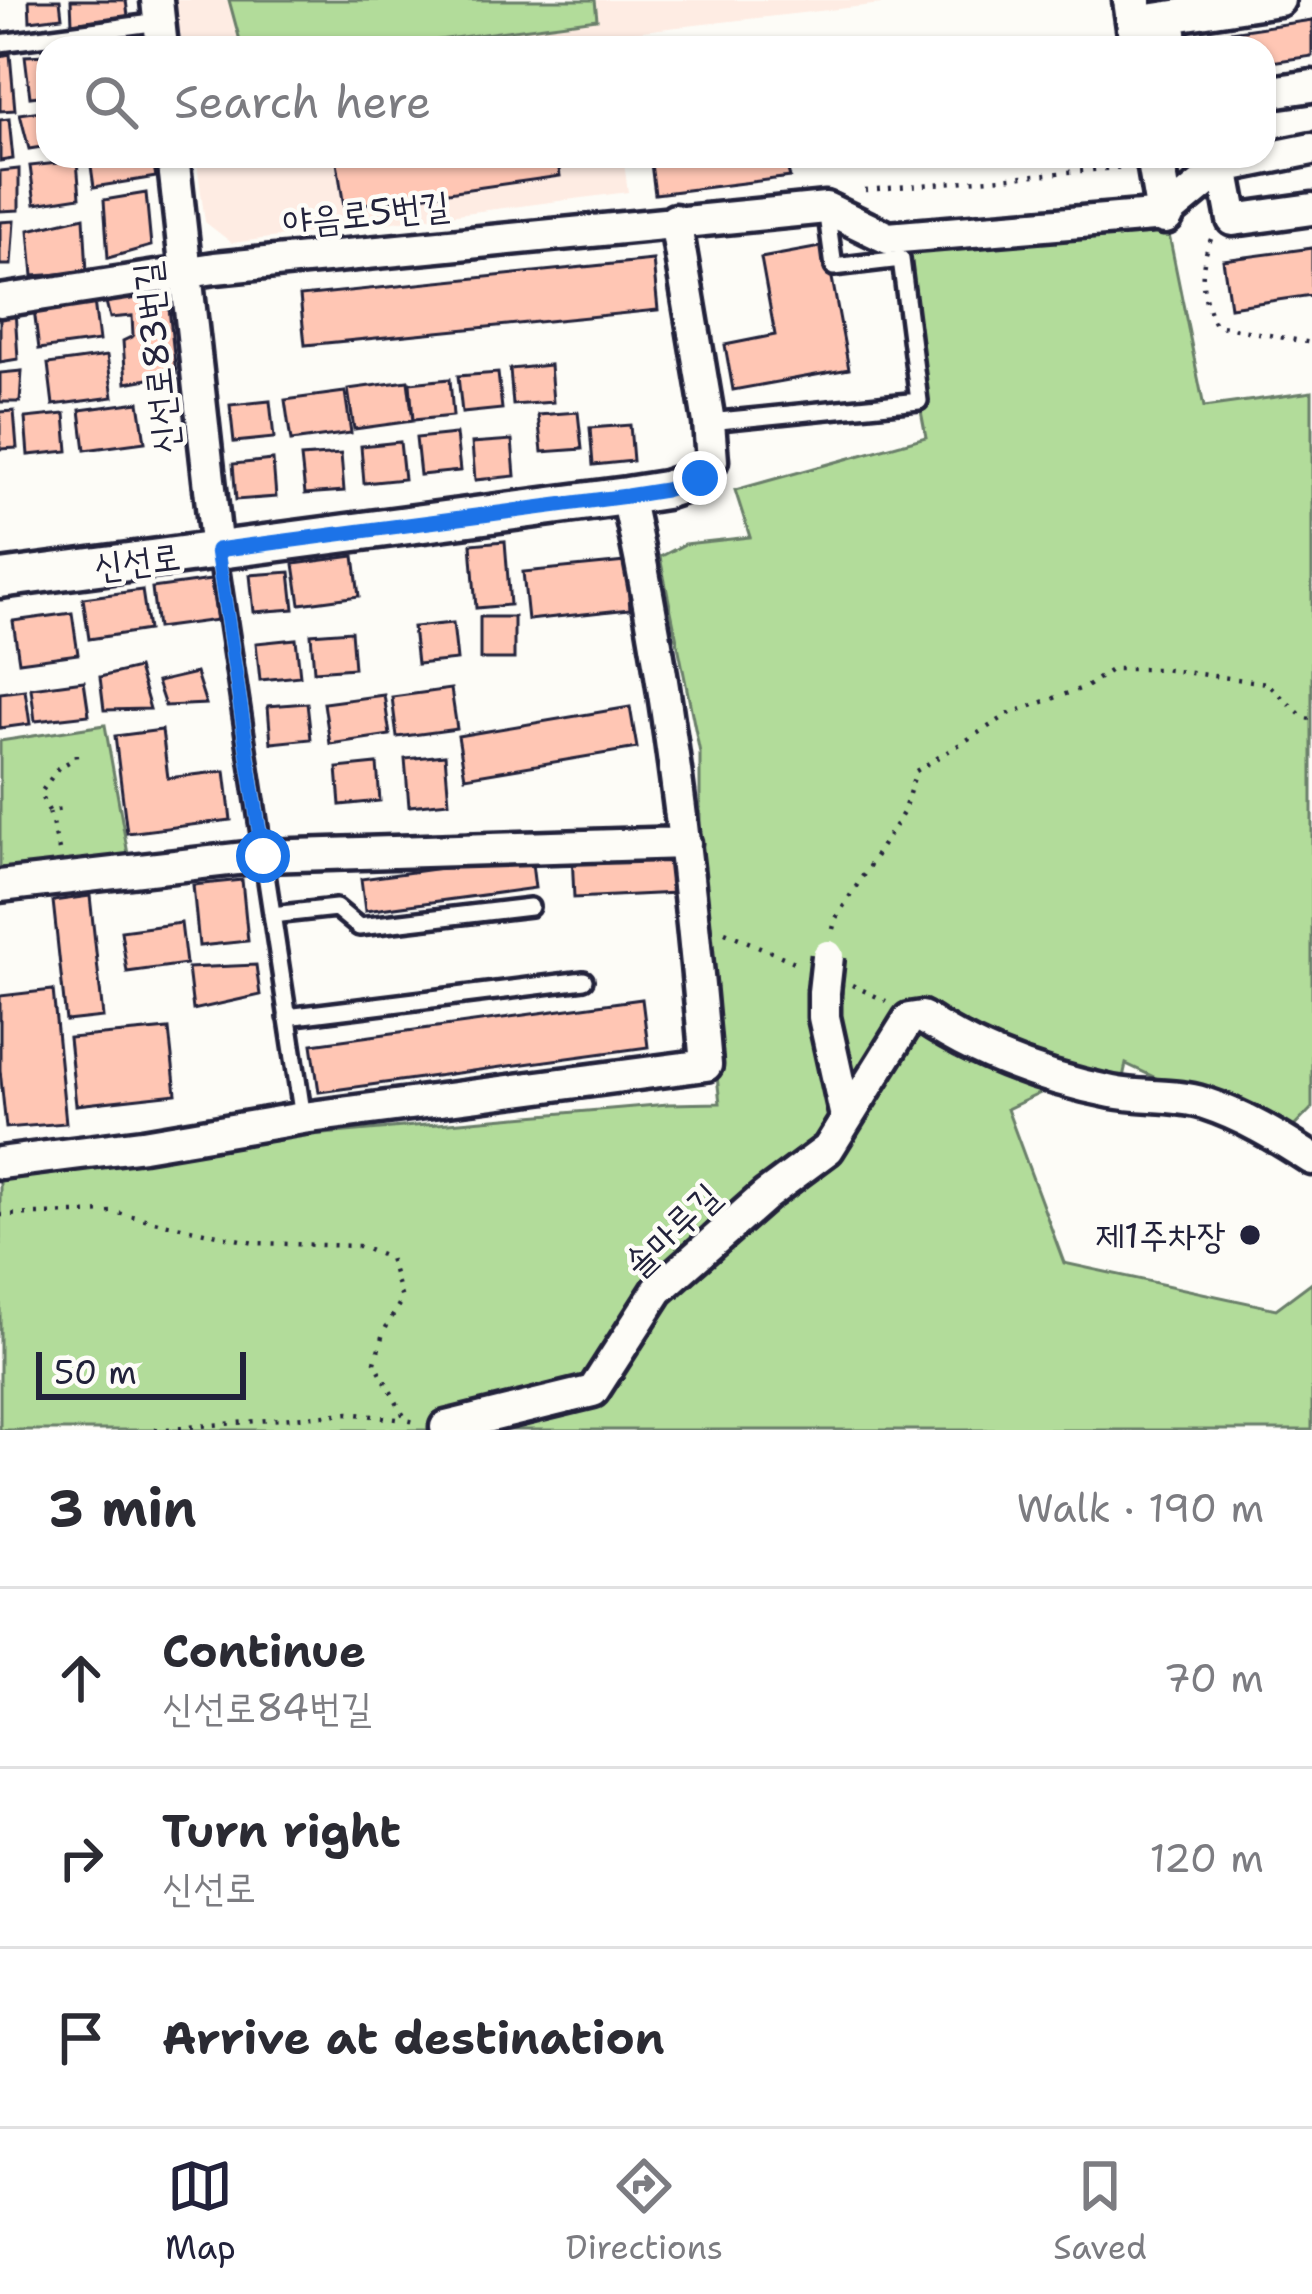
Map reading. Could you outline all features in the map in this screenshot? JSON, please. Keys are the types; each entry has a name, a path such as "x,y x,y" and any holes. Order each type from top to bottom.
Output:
{"street":[{"path":"1149,27 1279,0"},
{"path":"1276,92 1312,86"},
{"path":"1276,156 1312,149"},
{"name":"신선로83번길","path":"174,168 217,550"},
{"path":"1148,168 1165,215"},
{"path":"826,208 888,238 1165,215 1222,168"},
{"path":"1223,168 1233,220 1312,209"},
{"name":"야음로5번길","path":"0,301 185,272 826,208"},
{"path":"675,220 709,422 712,461 700,478"},
{"name":"신선로","path":"0,579 627,496 700,478"},
{"path":"0,1162 706,1065 685,843 642,561 627,496"},
{"path":"0,886 263,856 685,843"},
{"path":"829,948 824,1017 846,1117"},
{"name":"솔마루길","path":"446,1427 593,1391 658,1290 766,1195 828,1149 909,1019 922,1017 963,1045 1019,1068 1113,1092 1200,1102 1266,1129 1312,1159"}],"lane":[{"path":"56,36 160,23"},
{"path":"0,43 36,38"},
{"path":"709,422 919,401 901,259 834,268 826,208"},
{"path":"217,550 303,1118"},
{"path":"272,916 336,908 358,927 530,907"},
{"path":"287,1017 584,980"}],"path":[{"path":"865,190 1120,168"},
{"path":"1233,220 1212,235 1202,259 1202,299 1215,326 1312,344"},
{"path":"829,948 836,918 903,813 916,771 1011,713 1086,687 1112,669 1161,669 1267,683 1304,718 1312,719"},
{"path":"66,878 40,794 58,768 76,758 75,746"},
{"path":"49,811 62,809"},
{"path":"0,1215 113,1212 254,1244 358,1246 389,1258 402,1299 383,1333 375,1362 406,1420"},
{"path":"155,1430 349,1413 446,1427"}],"shaded area":[{"path":"175,0 917,0 607,36 180,36"},
{"path":"198,168 625,168 628,192 232,243 205,222"}],"green space":[{"path":"229,0 595,0 597,19 469,36 239,36"},
{"path":"1165,215 1204,407 1312,392 1312,1108 1278,1143 1197,1118 1177,1088 1126,1064 1118,1100 1066,1081 1007,1109 1064,1263 1276,1309 1312,1282 1312,1430 0,1430 0,1170 139,1150 720,1103 700,925 700,753 660,557 685,544 750,537 735,490 926,437 888,238"},
{"path":"105,725 129,860 0,871 0,741"}],"building":[{"path":"29,0 60,0 62,17 30,21"},
{"path":"71,0 126,0 128,16 72,23"},
{"path":"1312,20 1312,56 1276,61 1276,36 1203,36"},
{"path":"10,54 15,110 0,111 0,56"},
{"path":"25,56 36,56 36,96 30,97"},
{"path":"36,112 36,148 29,149 20,114"},
{"path":"9,119 13,159 0,161 0,120"},
{"path":"30,166 78,168 80,197 35,204"},
{"path":"91,168 154,168 156,177 94,187"},
{"path":"338,168 559,168 560,176 344,207"},
{"path":"652,168 787,168 790,177 655,194"},
{"path":"19,169 19,210 0,211 0,171"},
{"path":"146,193 151,246 108,258 104,200"},
{"path":"84,217 87,272 33,276 29,230"},
{"path":"14,221 11,265 0,265 0,222"},
{"path":"826,246 849,369 733,390 725,345 775,335 761,258"},
{"path":"1312,248 1312,295 1230,307 1223,260"},
{"path":"653,260 658,310 305,345 300,296"},
{"path":"149,291 169,308 176,374 126,383 123,341 133,336 132,316 110,318 105,298"},
{"path":"94,301 99,341 39,349 34,309"},
{"path":"15,310 18,359 0,362 0,313"},
{"path":"107,356 113,397 53,405 48,364"},
{"path":"550,365 553,402 513,405 510,369"},
{"path":"22,371 20,402 0,402 0,373"},
{"path":"498,373 502,409 462,413 458,376"},
{"path":"450,379 453,416 413,420 410,383"},
{"path":"408,381 413,421 354,429 348,389"},
{"path":"345,392 351,433 291,441 285,400"},
{"path":"270,401 274,438 234,442 230,405"},
{"path":"139,402 145,442 85,450 80,410"},
{"path":"14,411 17,448 0,449 0,412"},
{"path":"578,412 582,449 542,452 538,415"},
{"path":"65,414 68,451 28,455 25,418"},
{"path":"630,425 633,461 593,465 590,428"},
{"path":"456,434 460,471 420,475 416,438"},
{"path":"512,440 515,476 475,480 472,443"},
{"path":"400,442 404,479 364,483 361,446"},
{"path":"341,454 344,491 305,494 301,457"},
{"path":"273,460 276,497 236,500 233,464"},
{"path":"505,541 510,605 476,608 471,544"},
{"path":"354,556 359,596 300,604 294,564"},
{"path":"626,562 630,609 528,620 523,572"},
{"path":"290,572 294,609 254,612 250,575"},
{"path":"211,580 217,620 157,628 152,588"},
{"path":"142,590 148,630 89,639 83,598"},
{"path":"72,613 78,654 19,662 13,621"},
{"path":"480,617 514,617 514,659 480,659"},
{"path":"453,623 457,660 417,664 413,627"},
{"path":"351,631 354,668 314,671 311,634"},
{"path":"296,639 300,676 260,680 256,643"},
{"path":"138,668 150,709 104,710 100,677"},
{"path":"196,673 206,704 165,706 157,682"},
{"path":"84,681 89,715 35,721 31,688"},
{"path":"451,689 457,729 397,737 392,697"},
{"path":"25,690 30,724 0,728 0,693"},
{"path":"384,695 390,735 330,744 324,703"},
{"path":"307,703 311,739 271,743 268,706"},
{"path":"630,707 637,748 465,777 458,736"},
{"path":"162,730 168,778 225,771 231,820 127,833 115,736"},
{"path":"445,755 449,802 409,806 405,759"},
{"path":"377,764 380,801 340,805 337,768"},
{"path":"674,847 676,893 574,898 572,853"},
{"path":"531,856 535,888 365,911 361,879"},
{"path":"242,880 248,941 199,946 193,885"},
{"path":"90,896 103,1017 66,1021 53,901"},
{"path":"181,923 186,964 127,972 121,931"},
{"path":"256,965 260,995 193,1010 188,968"},
{"path":"53,990 66,1123 6,1128 0,996"},
{"path":"642,999 648,1047 319,1092 312,1044"},
{"path":"169,1029 176,1094 76,1105 69,1038"}],"place":[{"name":"제1주차장","path":"1250,1235"}],"route":[{"path":"263,856 217,550 627,496 700,478"}]}
